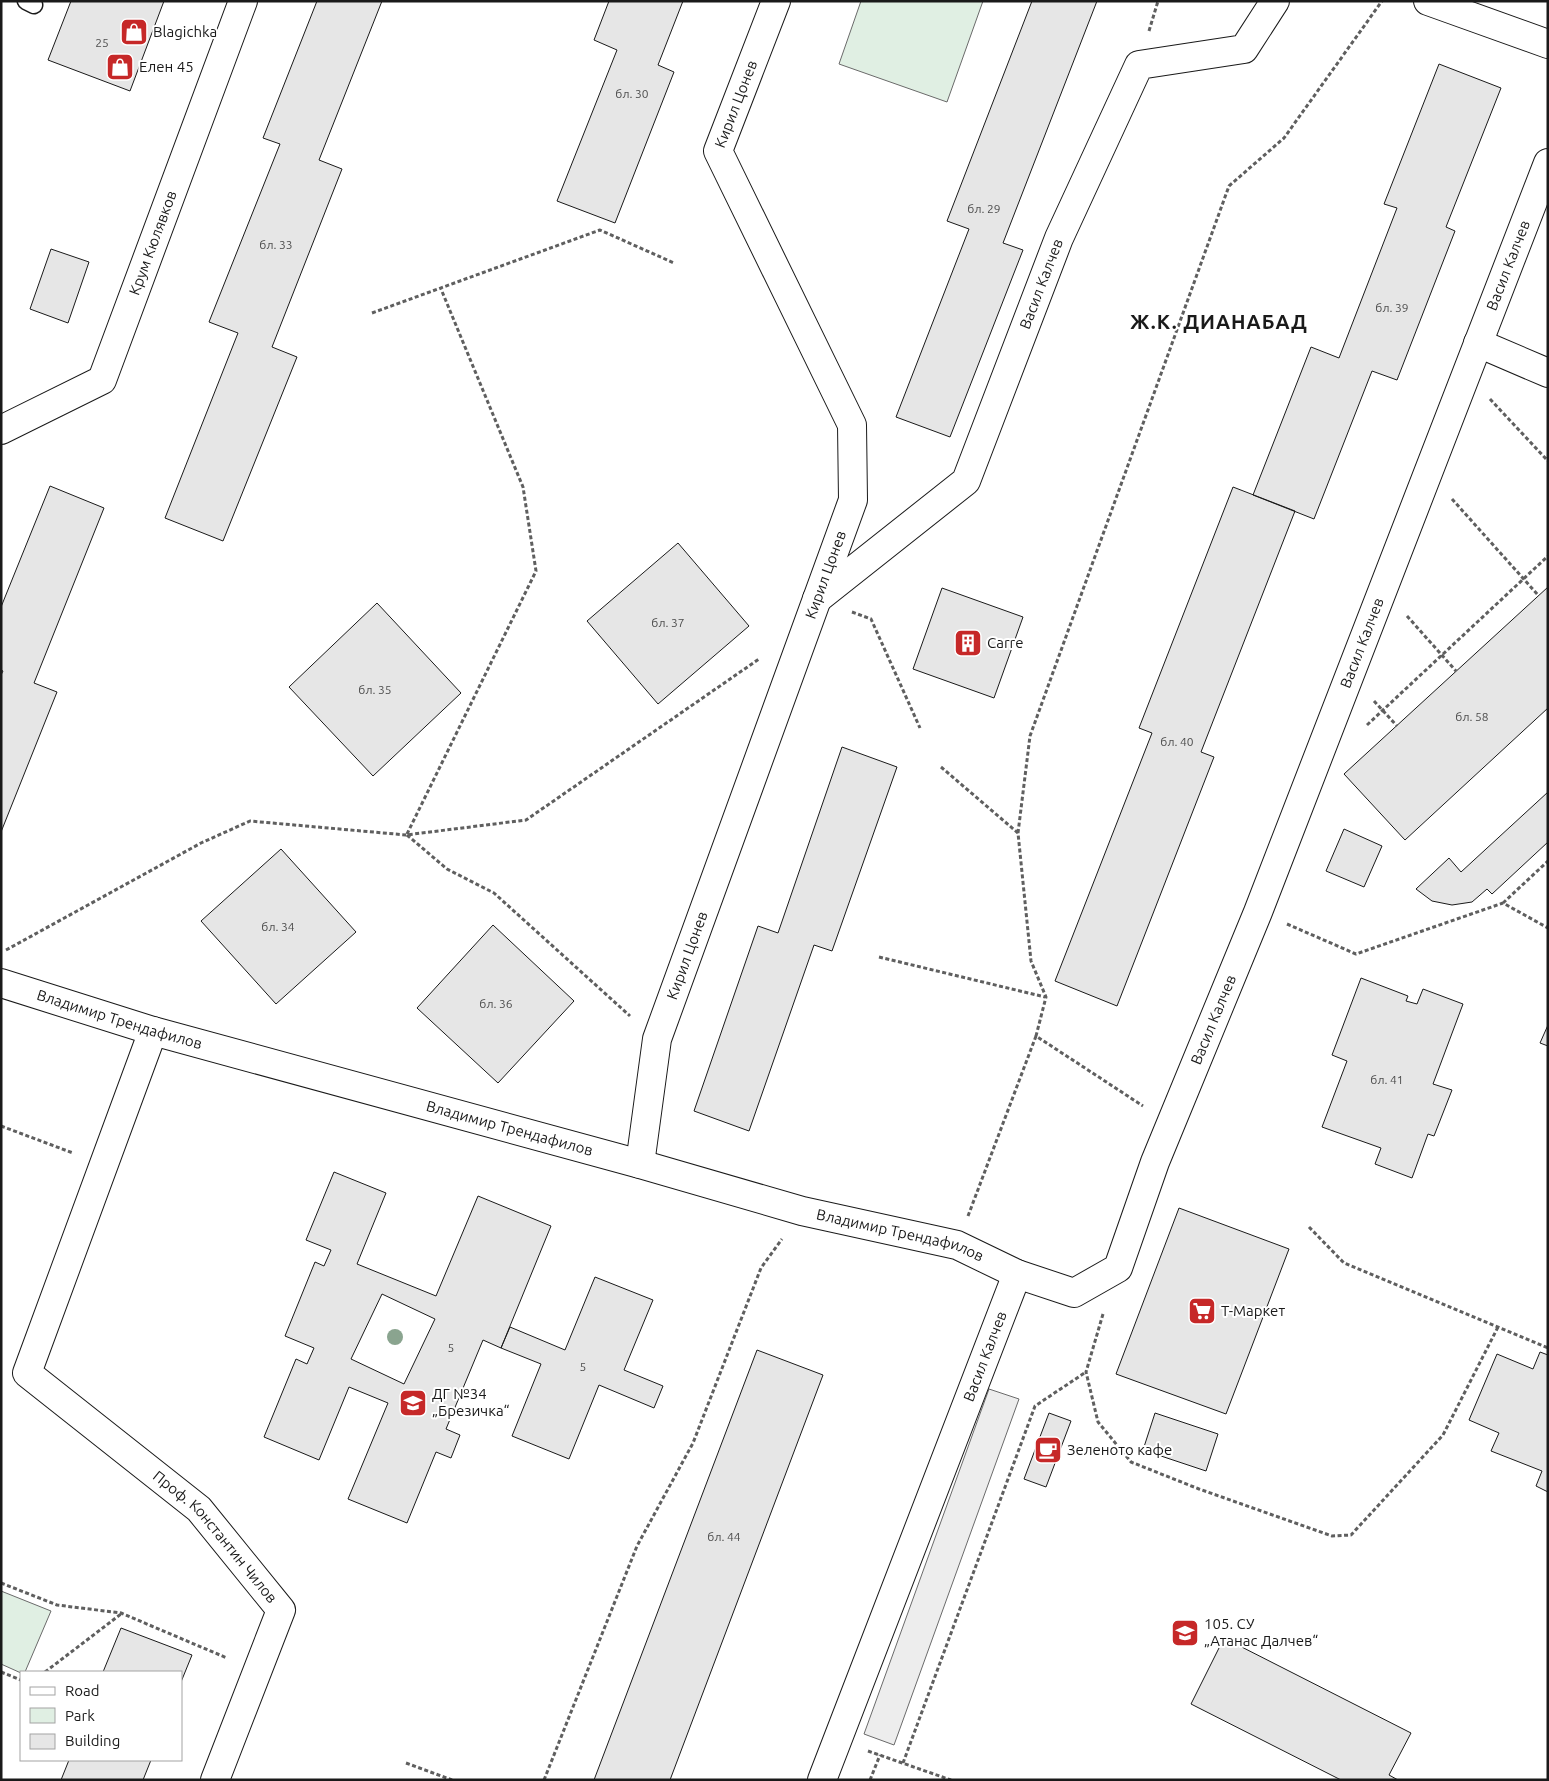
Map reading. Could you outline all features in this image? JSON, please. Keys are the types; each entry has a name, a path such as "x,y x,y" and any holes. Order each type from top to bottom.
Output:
{"street":[{"name":"Крум Кюлявков","path":"1,430 102,380 243,1"},
{"name":"Кирил Цонев","path":"640,1164 657,1040 853,500 852,425 718,151 776,1"},
{"name":"Васил Калчев","path":"817,599 966,481 1059,238 1139,65 1244,49 1275,1"},
{"path":"1428,1 1548,44"},
{"name":"Васил Калчев","path":"1118,1268 1155,1162 1258,912 1548,164"},
{"path":"1478,343 1548,373"},
{"name":"Владимир Трендафилов","path":"1,983 153,1031 640,1164 802,1211 958,1245 1017,1274"},
{"path":"104,1165 153,1031"},
{"name":"Проф. Константин Чилов","path":"104,1165 27,1373 199,1510 281,1610 256,1670 215,1780"},
{"path":"1017,1274 1074,1293 1118,1268"},
{"name":"Васил Калчев","path":"822,1780 1017,1274"}],"path":[{"path":"958,1245 1036,1036 1046,997 1031,961 1018,833 1030,736 1229,186 1284,138 1382,1"},
{"path":"372,313 600,230 674,263"},
{"path":"406,835 536,571 523,487 441,289"},
{"path":"1467,373 1548,461"},
{"path":"1460,508 1538,595"},
{"path":"1361,731 1548,556"},
{"path":"1383,590 1456,671"},
{"path":"817,599 872,620 920,728"},
{"path":"1,953 202,843 250,821 406,835 526,820 767,654"},
{"path":"941,767 1018,833"},
{"path":"406,835 447,869 494,893 657,1040"},
{"path":"1258,912 1356,954 1504,902 1548,861"},
{"path":"1504,902 1548,928"},
{"path":"879,957 1046,997"},
{"path":"1036,1036 1170,1124"},
{"path":"1,1126 104,1165"},
{"path":"544,1780 636,1546 693,1443 761,1268 802,1211"},
{"path":"1309,1228 1344,1263 1548,1348"},
{"path":"1118,1268 1086,1372 1098,1422 1131,1462 1199,1489 1332,1536 1351,1535 1442,1435 1498,1327"},
{"path":"903,1763 1035,1406 1086,1372"},
{"path":"1,1583 57,1604 122,1614 256,1670"},
{"path":"46,1671 122,1614"},
{"path":"1,1672 20,1680"},
{"path":"837,1740 951,1780"},
{"path":"870,1780 880,1755"},
{"path":"406,1763 452,1780"}],"green space":[{"path":"861,1 983,1 947,102 839,64"},
{"path":"1,1591 51,1611 25,1671 20,1673 1,1664"}],"shaded area":[{"path":"989,1389 1019,1399 894,1745 864,1734"}],"building":[{"path":"71,1 164,1 130,91 48,60"},
{"path":"317,1 382,1 319,160 342,169 272,347 297,357 223,541 165,518 238,333 209,322 280,144 263,138"},
{"path":"609,1 683,1 658,65 674,72 615,223 557,201 617,50 594,40"},
{"path":"1032,1 1097,1 1003,243 1023,250 950,437 896,417 969,229 947,221"},
{"path":"1439,64 1501,88 1446,227 1455,231 1397,380 1372,371 1314,519 1253,495 1311,347 1339,358 1397,208 1384,204"},
{"path":"51,249 89,262 68,323 30,309"},
{"path":"50,486 104,508 34,683 57,692 1,832 1,675 3,671 1,670 1,607"},
{"path":"1233,487 1295,511 1201,752 1214,757 1117,1006 1055,981 1152,733 1139,728"},
{"path":"678,543 749,626 658,704 587,621"},
{"path":"1548,587 1548,708 1405,840 1344,774"},
{"name":"Carre","path":"942,588 1023,617 994,698 913,669"},
{"path":"377,603 461,693 373,776 289,687"},
{"path":"842,747 897,767 832,951 814,945 749,1131 694,1111 758,926 778,933"},
{"path":"1548,792 1548,842 1492,894 1487,889 1472,902 1452,905 1432,901 1416,889 1449,858 1461,872"},
{"path":"1344,829 1382,846 1364,887 1326,871"},
{"path":"281,849 356,932 276,1004 201,921"},
{"path":"493,925 574,1001 498,1083 417,1008"},
{"path":"1361,978 1408,996 1406,1001 1417,1004 1423,989 1463,1004 1433,1084 1452,1090 1434,1136 1428,1134 1412,1178 1375,1164 1381,1148 1322,1127 1347,1061 1332,1055"},
{"path":"1548,1025 1548,1046 1540,1043"},
{"path":"334,1172 386,1193 357,1264 436,1296 478,1196 551,1226 501,1348 483,1340 446,1429 460,1435 451,1458 436,1452 407,1523 348,1499 388,1403 349,1387 319,1460 264,1437 296,1359 307,1364 314,1348 285,1336 315,1262 324,1266 331,1250 306,1240","holes":["382,1294 435,1319 404,1384 351,1359"]},
{"name":"Т-Маркет","path":"1179,1208 1289,1249 1226,1414 1116,1374"},
{"path":"595,1277 653,1300 624,1370 663,1386 654,1408 599,1385 569,1459 512,1436 541,1364 501,1348 510,1327 565,1350"},
{"path":"757,1350 823,1375 670,1780 594,1780"},
{"path":"1540,1352 1548,1355 1548,1492 1536,1486 1542,1471 1491,1451 1499,1433 1469,1420 1497,1354 1533,1369"},
{"name":"Зеленото кафе","path":"1049,1413 1071,1421 1046,1487 1024,1479"},
{"path":"1155,1413 1218,1434 1206,1471 1143,1450"},
{"path":"121,1628 192,1655 182,1680 182,1671 103,1671"},
{"path":"1224,1638 1411,1733 1389,1775 1398,1780 1341,1780 1191,1704"},
{"path":"69,1761 151,1761 143,1780 61,1780"}],"place":[{"name":"Blagichka","path":"134,32"},
{"name":"Елен 45","path":"120,67"},
{"name":"Carre","path":"968,643"},
{"name":"Т-Маркет","path":"1202,1311"},
{"name":"ДГ №34 „Брезичка“","path":"413,1403"},
{"name":"Зеленото кафе","path":"1048,1450"},
{"name":"105. СУ „Атанас Далчев“","path":"1185,1633"}],"district":[{"name":"Ж.К. ДИАНАБАД","path":"1219,322"}]}
